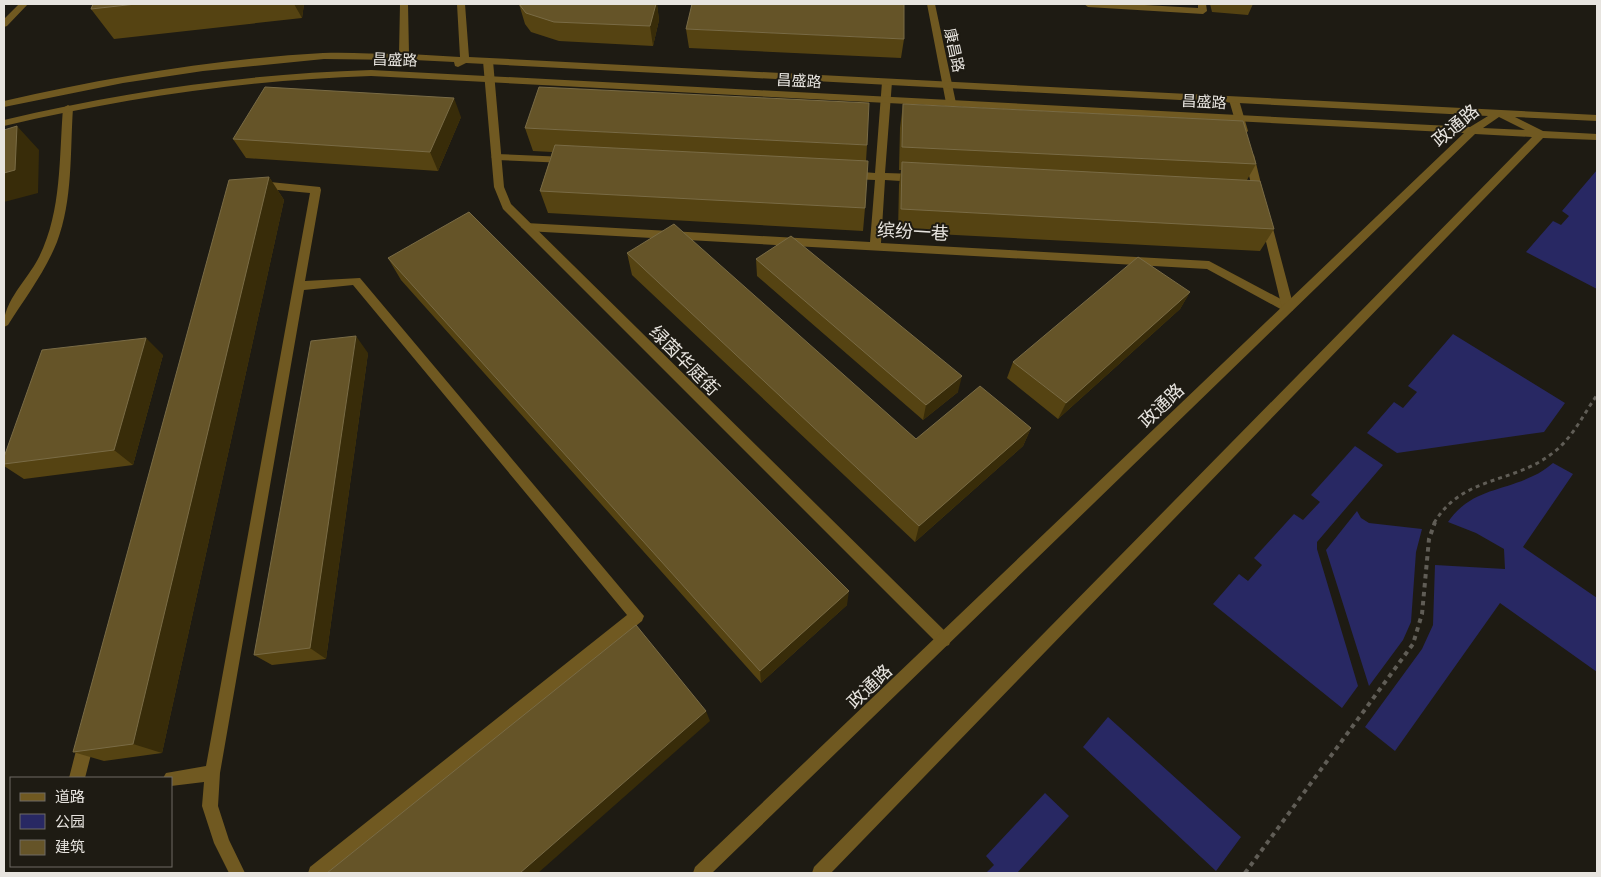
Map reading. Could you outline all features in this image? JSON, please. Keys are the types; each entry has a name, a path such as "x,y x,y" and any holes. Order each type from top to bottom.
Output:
{"street":[{"path":"4,24 24,4"},
{"path":"404,4 404,57 430,76 465,60 461,4"},
{"name":"康昌路","path":"931,4 952,103"},
{"path":"1088,4 1203,11 1202,4"},
{"name":"昌盛路","path":"4,104 141,77 253,62 326,56 404,57 1597,118"},
{"name":"绿茵华庭街","path":"488,62 499,187 507,206 526,227 944,640"},
{"name":"昌盛路","path":"4,122 142,93 260,78 371,73 1597,137"},
{"path":"875,247 887,82"},
{"path":"1234,100 1258,202 1288,308"},
{"path":"4,322 39,266 51,241 59,214 68,108"},
{"name":"政通路","path":"702,873 1473,130 1499,113 1541,134"},
{"path":"820,873 1541,134"},
{"path":"496,156 575,161"},
{"path":"841,174 930,179"},
{"path":"237,873 222,843 210,806 212,773 316,190 251,184"},
{"name":"缤纷一巷","path":"526,227 1209,265 1288,308"},
{"path":"299,286 356,281 637,616 316,873"},
{"path":"77,777 89,730"},
{"path":"172,778 212,773"}],"path":[{"path":"1245,873 1413,644 1422,618 1428,545 1433,525 1443,509 1455,497 1469,488 1504,476 1550,455 1561,445 1597,395"}],"green space":[{"path":"1597,170 1597,289 1526,252 1553,221 1561,225 1569,216 1562,211"},
{"path":"1453,334 1565,403 1544,432 1397,453 1367,433 1394,402 1403,408 1417,392 1408,386"},
{"path":"1355,446 1383,465 1317,542 1317,549 1358,686 1342,708 1213,604 1239,574 1248,581 1262,565 1254,558 1294,514 1303,520 1320,502 1311,495"},
{"path":"1553,463 1573,474 1523,547 1597,598 1597,672 1500,603 1395,751 1365,727 1422,649 1433,625 1435,565 1505,569 1504,549 1476,533 1448,522 1457,511 1476,497 1533,476"},
{"path":"1357,511 1361,518 1369,523 1422,529 1416,552 1411,622 1403,640 1369,686 1326,550"},
{"path":"1108,717 1241,837 1216,871 1083,747"},
{"path":"1045,793 1069,816 1017,873 986,873 994,865 986,856"}],"building":[{"path":"93,4 136,4 91,9"},
{"path":"519,4 656,4 650,26 554,22 526,13"},
{"path":"692,4 904,4 904,39 686,29"},
{"path":"265,87 454,98 430,152 233,139"},
{"path":"539,87 869,103 867,145 525,128"},
{"path":"903,104 1243,121 1256,164 902,147"},
{"path":"17,126 15,170 4,173 4,130"},
{"path":"555,145 868,161 865,208 540,191"},
{"path":"902,162 1260,181 1274,229 901,209"},
{"path":"269,177 133,744 73,752 229,180"},
{"path":"469,212 849,591 760,671 388,258"},
{"path":"674,224 916,439 980,386 1031,428 919,526 627,253"},
{"path":"791,236 962,376 926,405 756,259"},
{"path":"1138,257 1190,292 1066,403 1013,362"},
{"path":"356,336 310,648 254,655 311,341"},
{"path":"146,338 114,450 4,464 4,457 42,350"},
{"path":"636,625 706,711 520,873 327,873"}]}
